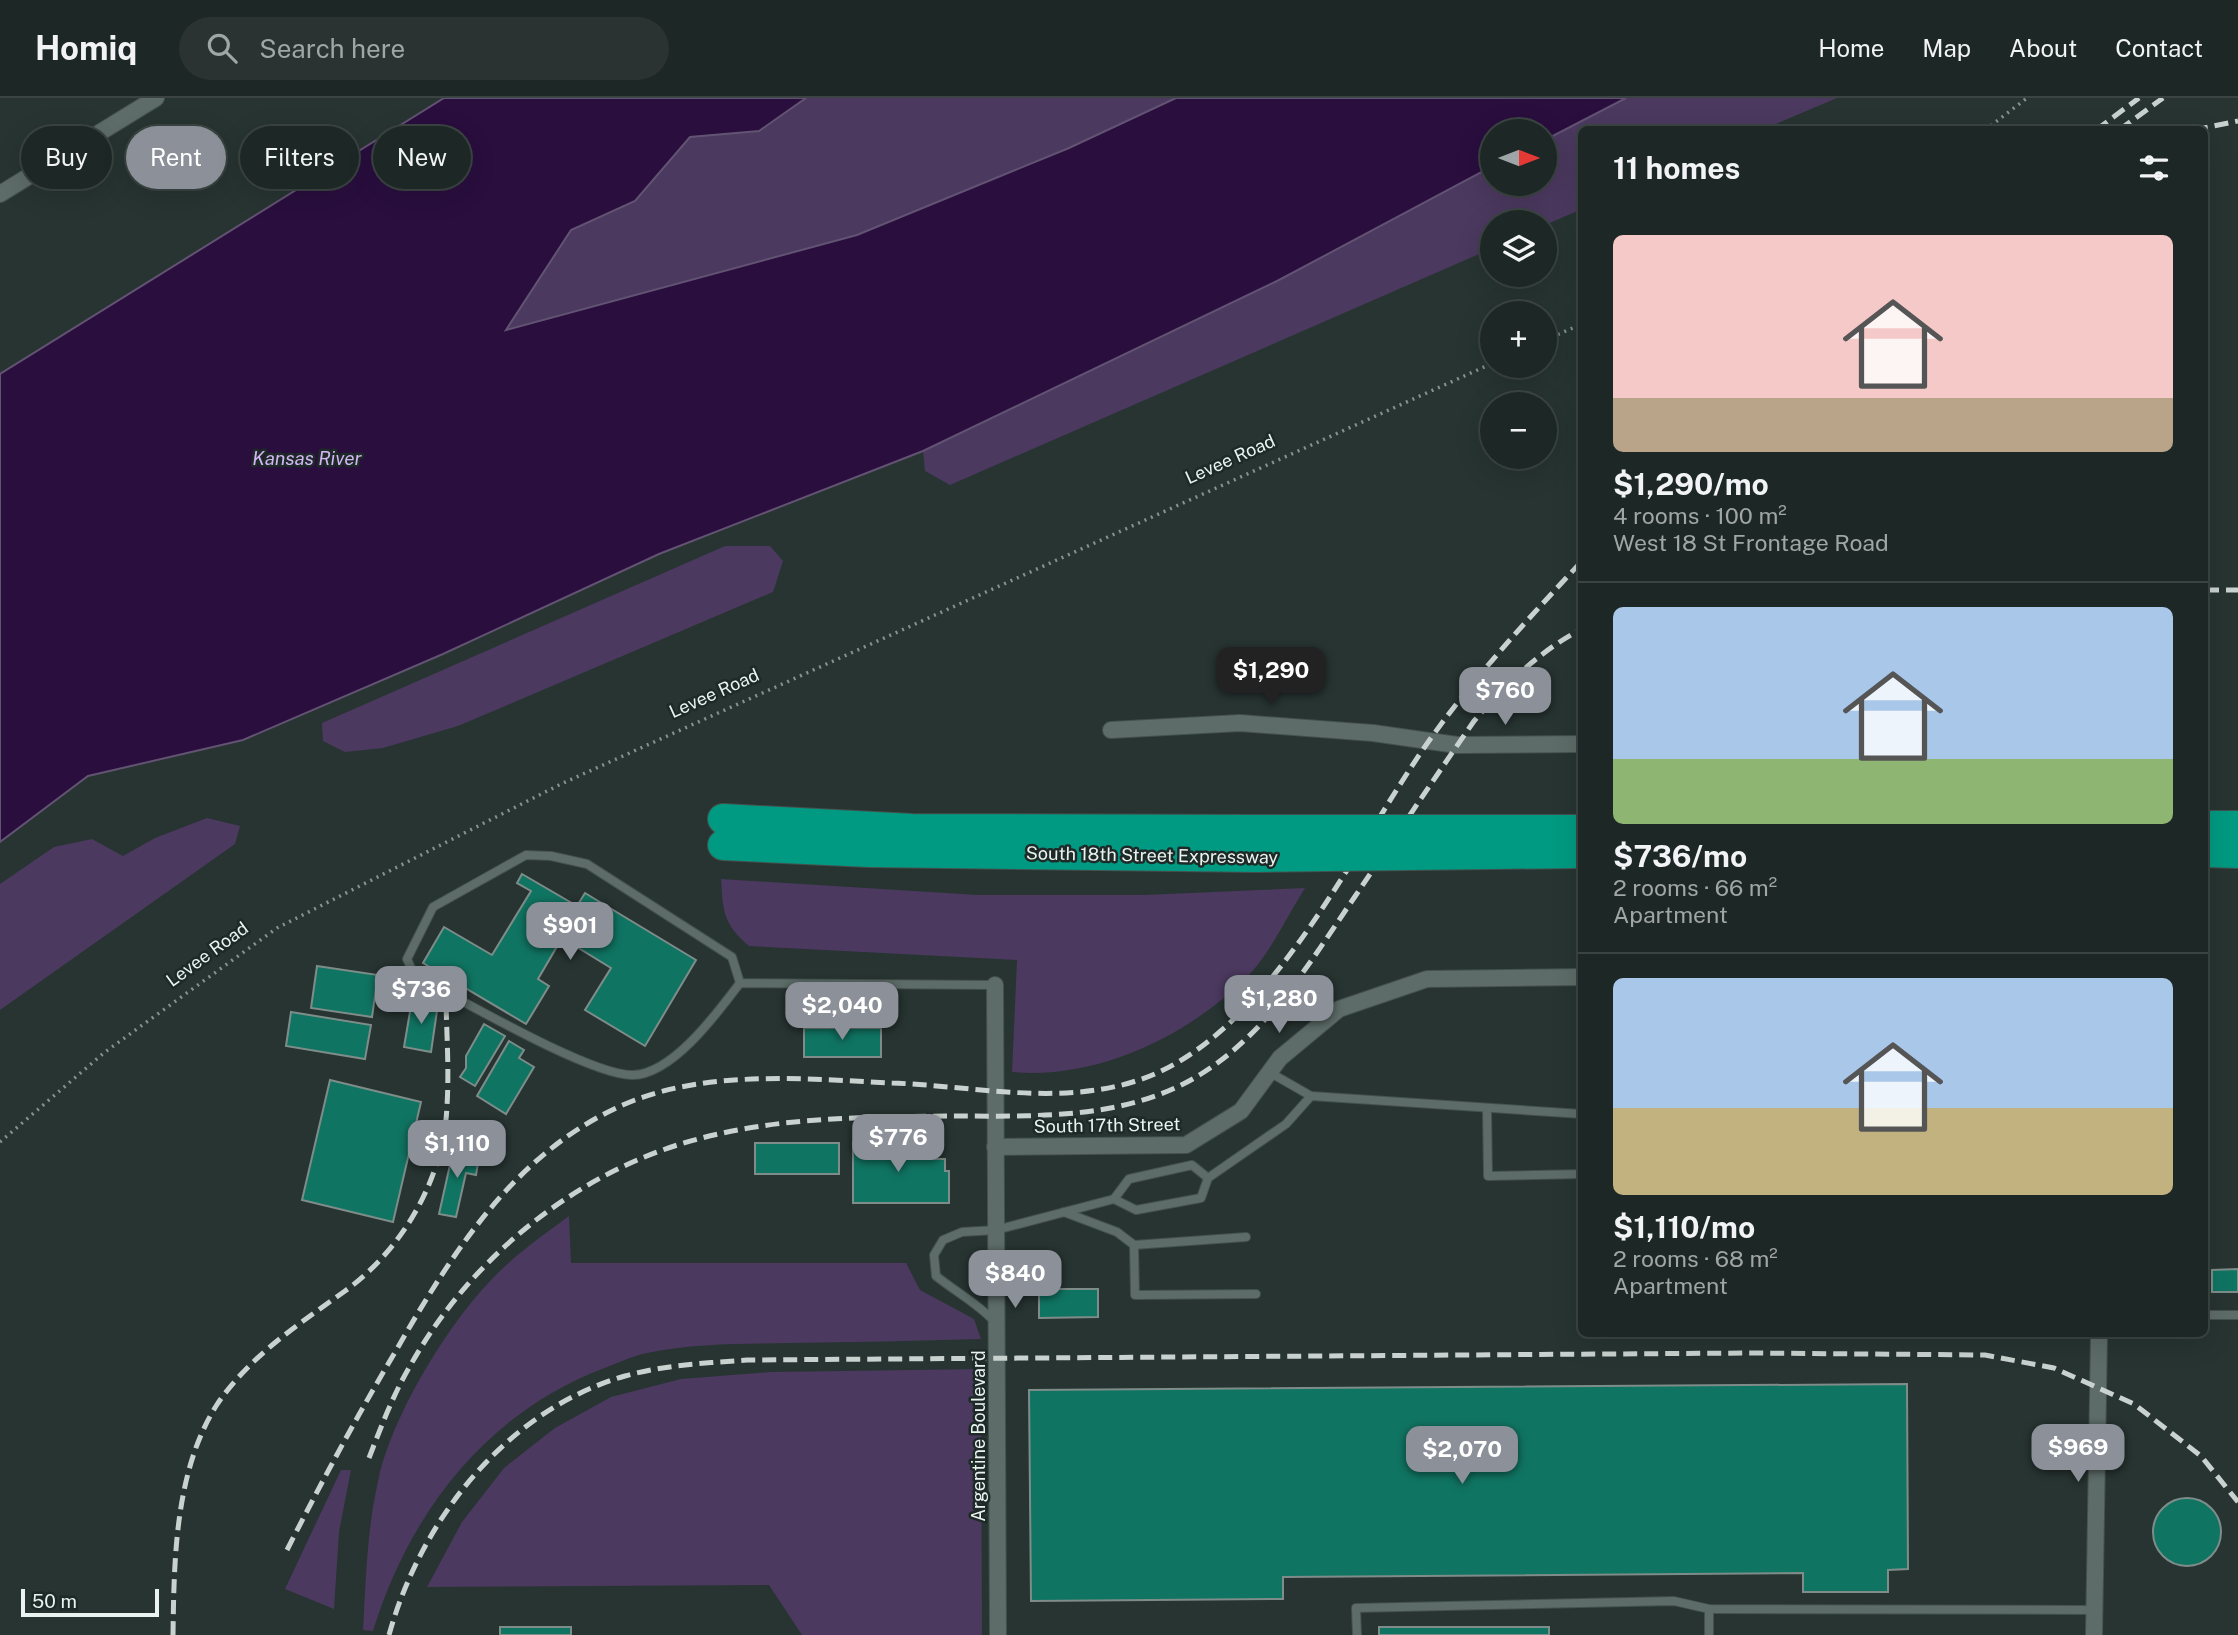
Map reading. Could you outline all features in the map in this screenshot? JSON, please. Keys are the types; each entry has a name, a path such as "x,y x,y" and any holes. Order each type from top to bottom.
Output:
{"highway":[{"path":"2208,826 2238,826"},
{"name":"South 18th Street Expressway","path":"723,832 869,852 1491,842 1578,831"},
{"name":"South 18th Street Expressway","path":"1491,842 1578,853"},
{"path":"2208,852 2238,853"}],"street":[{"path":"0,194 156,98"},
{"path":"1111,730 1240,723 1373,733 1428,743 1578,744"},
{"name":"South 17th Street","path":"995,1147 1186,1145 1241,1111 1280,1058 1339,1009 1427,979 1578,977"},
{"name":"Argentine Boulevard","path":"995,985 998,1635"},
{"path":"2094,1635 2099,1337"}],"lane":[{"path":"526,855 551,856 587,864 732,957 740,983 713,1018 672,1060 634,1075 596,1068 414,975 407,959 433,907 526,855"},
{"path":"740,983 995,985"},
{"path":"1269,1072 1311,1096 1487,1110 1578,1114"},
{"path":"1114,1199 1136,1210 1201,1198 1208,1178 1286,1124 1311,1096"},
{"path":"1487,1110 1488,1176 1578,1174"},
{"path":"996,1324 978,1304 936,1276 934,1255 943,1240 962,1232 996,1230 1114,1199 1129,1179 1192,1165 1208,1178"},
{"path":"1064,1212 1117,1232 1135,1245 1246,1237"},
{"path":"1135,1245 1135,1296 1256,1294"},
{"path":"2208,1315 2238,1315"},
{"path":"1357,1635 1356,1608 1674,1601 1709,1609 2094,1610"},
{"path":"1709,1609 1709,1635"}],"path":[{"path":"1990,126 2027,98"},
{"path":"1557,335 1578,326"},
{"name":"Levee Road","path":"0,1142 105,1052 277,928 561,784 1480,369"}],"shaded area":[{"path":"806,98 1176,98 1069,148 857,235 505,330 571,230 635,201 690,137 759,131"},
{"path":"1626,98 1837,98 1771,126 1578,126 1578,211 1557,220 1557,210 1480,210 1480,254 950,485 925,471 923,451 1279,280 1480,173 1480,196 1558,196 1558,133"},
{"path":"725,546 770,546 783,561 773,592 458,726 383,748 345,752 323,741 322,723"},
{"path":"207,818 240,826 235,844 0,1010 0,884 54,847 92,839 123,856 155,838"},
{"path":"721,879 978,895 1144,895 1305,888 1255,968 1197,1018 1139,1050 1076,1069 1044,1073 1012,1072 1017,960 749,946 729,924"},
{"path":"569,1216 571,1263 906,1263 920,1290 974,1319 981,1339 682,1347 636,1356 560,1388 522,1412 488,1441 457,1473 430,1509 408,1547 388,1588 373,1631 363,1630 375,1496 386,1451 397,1424 444,1340 481,1291 515,1257"},
{"path":"981,1369 982,1635 802,1635 769,1585 427,1587 462,1522 504,1468 555,1428 611,1397 681,1379 771,1372"},
{"path":"341,1470 351,1470 339,1532 334,1609 285,1589"}],"water":[{"name":"Kansas River","path":"444,98 806,98 759,131 690,137 635,201 571,230 506,330 857,235 1069,148 1176,98 1626,98 1558,133 1558,119 1480,119 1480,173 1279,280 923,451 659,554 443,654 243,740 88,776 0,842 0,374 298,189 359,189 359,151 373,142 373,189 471,189 471,126 399,126"}],"building":[{"path":"522,874 577,906 585,893 696,960 645,1046 585,1010 611,968 562,938 538,979 549,986 526,1024 423,963 444,927 492,955 531,891 517,883"},
{"path":"317,966 378,975 372,1017 311,1008"},
{"path":"412,1000 438,1004 431,1052 404,1047"},
{"path":"291,1012 371,1025 365,1059 286,1046"},
{"path":"484,1024 505,1036 475,1086 460,1077 466,1068 466,1056"},
{"path":"804,1028 881,1028 881,1057 804,1057"},
{"path":"509,1041 524,1050 519,1058 534,1067 506,1114 477,1096"},
{"path":"330,1080 421,1102 393,1222 302,1200"},
{"path":"853,1142 926,1142 926,1159 945,1159 945,1171 949,1171 949,1203 853,1203"},
{"path":"755,1143 839,1143 839,1174 755,1174"},
{"path":"454,1147 470,1150 469,1155 479,1157 476,1175 466,1173 456,1217 439,1214"},
{"path":"2238,1269 2238,1292 2212,1292 2212,1270"},
{"path":"1039,1289 1098,1289 1098,1317 1039,1318"},
{"path":"1907,1384 1908,1569 1888,1570 1888,1592 1803,1592 1803,1573 1283,1577 1283,1599 1031,1601 1029,1390"},
{"path":"2187,1498 2200,1501 2211,1508 2218,1519 2221,1532 2218,1545 2211,1556 2200,1563 2187,1566 2174,1563 2163,1556 2156,1545 2153,1532 2156,1519 2163,1508 2174,1501"},
{"path":"500,1627 571,1627 571,1635 500,1635"},
{"path":"1379,1627 1549,1627 1549,1635 1379,1635"}],"railway":[{"path":"2101,126 2139,98"},
{"path":"2124,126 2163,98"},
{"path":"2208,127 2238,121"},
{"path":"287,1550 366,1402 440,1277 493,1205 523,1173 557,1144 594,1120 635,1100 665,1090 729,1080 828,1080 1059,1093 1092,1091 1157,1073 1201,1047 1241,1012 1278,971 1344,876 1403,780 1448,715 1504,647 1578,565"},
{"path":"2208,590 2238,590"},
{"path":"369,1458 410,1366 435,1326 464,1289 496,1255 570,1196 653,1153 729,1132 791,1122 1079,1113 1142,1100 1201,1074 1248,1037 1288,993 1474,721 1524,670 1551,648 1578,631"},
{"path":"173,1635 176,1546 185,1485 193,1456 218,1403 261,1355 366,1274 402,1233 429,1185 444,1133 447,1106 446,1005"},
{"path":"389,1635 403,1592 446,1511 474,1475 506,1443 542,1415 582,1392 625,1376 670,1367 732,1361 1749,1353 1985,1355 2054,1368 2134,1404 2201,1456 2238,1502"}]}
